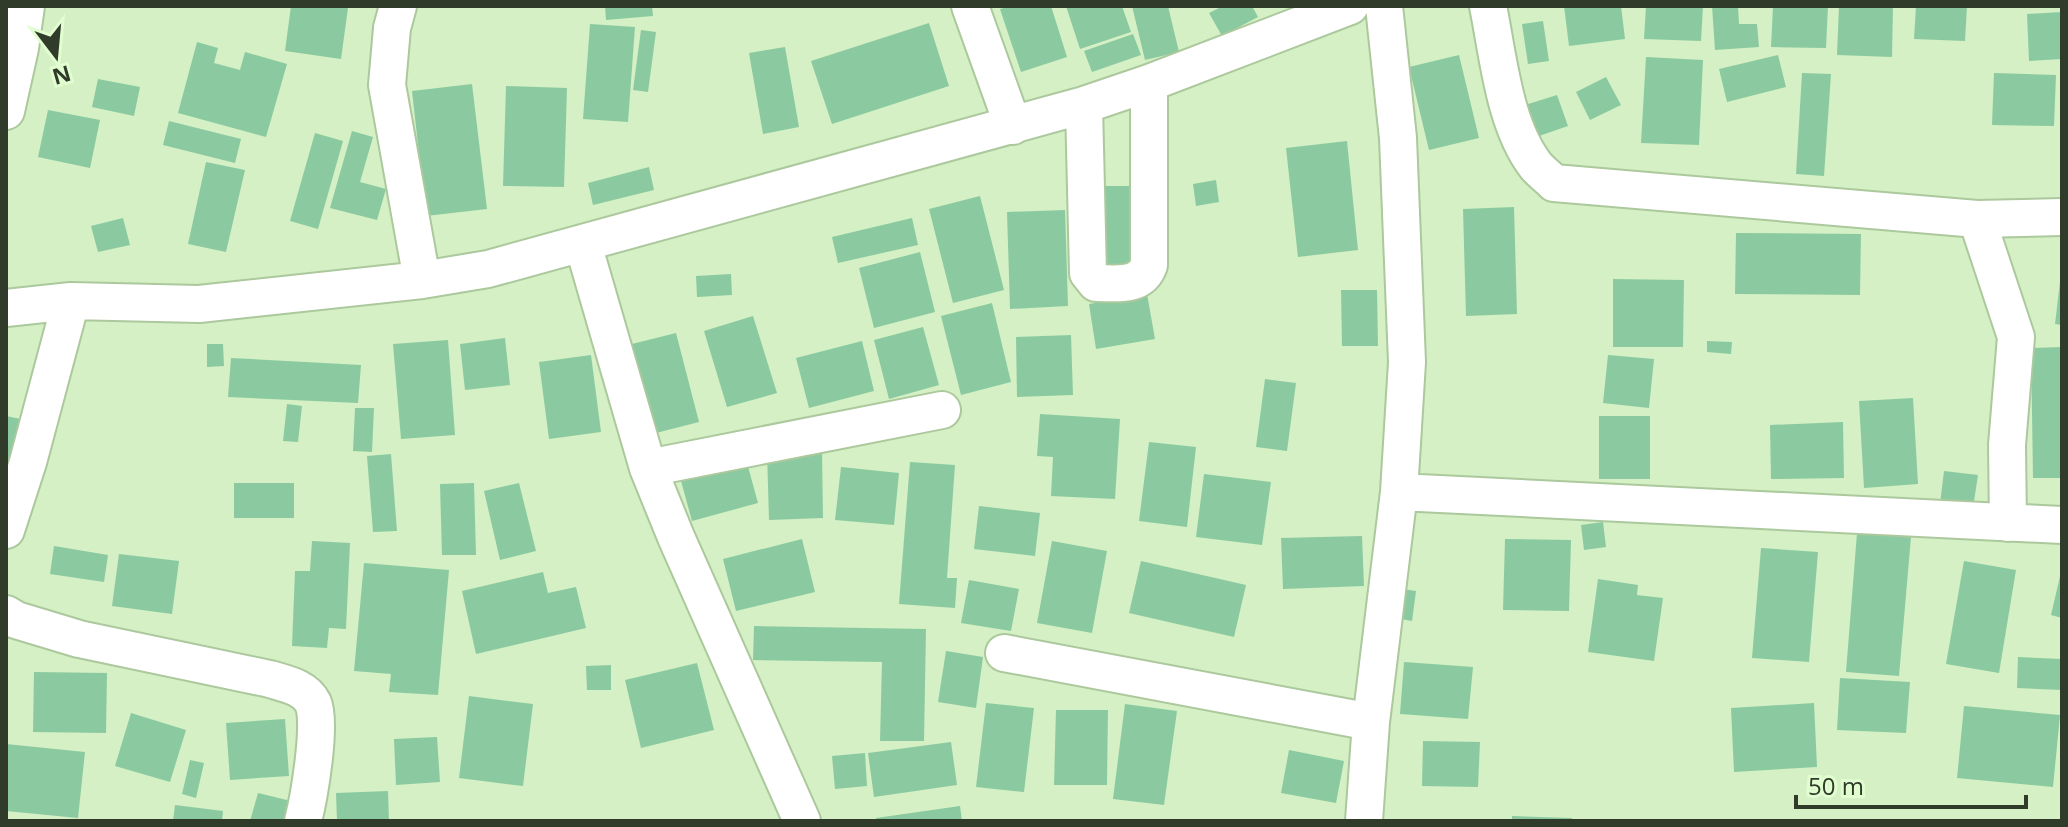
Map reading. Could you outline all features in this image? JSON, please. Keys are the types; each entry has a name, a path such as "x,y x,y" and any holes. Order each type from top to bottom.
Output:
{"street":[{"path":"398,6 392,28 387,85 422,280"},
{"path":"970,6 1013,126"},
{"path":"6,308 71,301 199,304 422,280 488,269 1084,105 1350,6"},
{"path":"1364,821 1371,722 1399,492 1407,362 1398,138 1384,6"},
{"path":"1488,6 1511,114 1536,166 1554,183 1977,219 2062,217"},
{"path":"6,111 20,48 18,9"},
{"path":"1084,105 1088,273 1096,283 1133,283 1141,279 1149,265 1149,83"},
{"path":"1977,219 2016,337 2007,445 2008,523"},
{"path":"583,244 648,468 802,821"},
{"path":"6,530 28,462 71,301"},
{"path":"648,468 942,410"},
{"path":"1399,492 2062,525"},
{"path":"6,614 16,620 79,639 270,679 299,688 312,702 317,726 303,821"},
{"path":"1004,653 1371,722"}],"building":[{"path":"291,6 348,8 341,59 285,51"},
{"path":"605,6 652,6 653,16 606,20"},
{"path":"1051,6 1067,57 1021,72 1000,9"},
{"path":"1066,6 1122,6 1131,32 1080,49"},
{"path":"1132,6 1168,6 1179,52 1145,60"},
{"path":"1223,6 1252,6 1258,17 1222,36 1209,13"},
{"path":"1564,6 1621,6 1625,39 1569,46"},
{"path":"1646,6 1703,6 1701,41 1644,39"},
{"path":"1712,6 1738,6 1739,24 1757,24 1759,47 1715,50"},
{"path":"1773,6 1828,6 1826,48 1771,47"},
{"path":"1839,6 1893,6 1892,57 1837,55"},
{"path":"1916,6 1967,6 1965,41 1914,39"},
{"path":"2062,12 2062,59 2029,61 2027,14"},
{"path":"1543,21 1549,61 1528,64 1522,24"},
{"path":"929,23 949,86 832,124 811,61"},
{"path":"590,24 635,27 628,122 583,119"},
{"path":"641,30 656,32 648,92 633,90"},
{"path":"1133,34 1141,55 1092,72 1084,51"},
{"path":"197,42 218,48 214,63 240,70 245,52 287,64 266,137 178,113"},
{"path":"785,47 799,127 763,134 749,53"},
{"path":"1459,55 1479,138 1429,150 1409,67"},
{"path":"1778,55 1786,87 1727,102 1719,69"},
{"path":"1646,57 1703,60 1699,145 1641,143"},
{"path":"1802,73 1831,74 1824,176 1796,174"},
{"path":"1994,73 2056,75 2054,126 1992,125"},
{"path":"1606,77 1621,105 1590,120 1576,92"},
{"path":"98,79 140,87 134,116 92,107"},
{"path":"472,84 487,209 426,216 412,91"},
{"path":"506,86 567,88 564,187 503,186"},
{"path":"1557,95 1568,126 1536,137 1525,105"},
{"path":"48,110 100,120 90,168 38,157"},
{"path":"169,121 241,139 235,163 163,145"},
{"path":"352,131 373,137 360,182 386,189 377,220 330,208"},
{"path":"315,133 343,141 318,229 290,221"},
{"path":"1347,141 1358,250 1298,257 1286,148"},
{"path":"206,162 245,170 226,252 188,244"},
{"path":"649,167 654,190 593,205 588,183"},
{"path":"1216,180 1219,202 1196,206 1193,184"},
{"path":"1096,186 1140,186 1140,267 1095,267"},
{"path":"980,196 1004,290 953,303 929,209"},
{"path":"1514,207 1517,314 1466,316 1463,209"},
{"path":"1065,210 1068,306 1010,309 1007,212"},
{"path":"123,218 130,245 98,252 91,226"},
{"path":"912,218 918,245 838,263 832,237"},
{"path":"1736,233 1861,234 1860,295 1735,294"},
{"path":"920,252 935,312 874,328 859,268"},
{"path":"731,274 732,295 697,297 696,276"},
{"path":"1613,279 1684,280 1683,347 1613,347"},
{"path":"2062,283 2062,325 2055,324"},
{"path":"1341,290 1377,290 1378,346 1342,346"},
{"path":"1147,294 1155,339 1096,349 1089,304"},
{"path":"992,303 1011,382 961,395 941,316"},
{"path":"753,316 777,393 727,407 704,331"},
{"path":"923,327 939,385 889,399 874,340"},
{"path":"676,333 699,422 648,435 624,346"},
{"path":"1071,335 1073,395 1017,397 1016,337"},
{"path":"505,338 510,385 465,390 460,344"},
{"path":"448,340 455,435 401,439 393,344"},
{"path":"862,341 874,391 809,408 796,358"},
{"path":"1707,341 1732,342 1731,354 1707,352"},
{"path":"207,344 223,344 224,366 207,367"},
{"path":"2062,347 2062,478 2033,478 2031,348"},
{"path":"591,355 601,432 549,439 539,362"},
{"path":"1608,355 1654,359 1649,408 1603,403"},
{"path":"231,358 361,365 358,403 228,397"},
{"path":"1265,379 1296,383 1287,451 1256,447"},
{"path":"1913,398 1918,484 1864,488 1859,401"},
{"path":"287,404 302,406 298,442 283,441"},
{"path":"355,408 374,408 372,452 353,451"},
{"path":"1040,414 1120,419 1115,499 1051,496 1053,457 1037,456"},
{"path":"6,416 21,419 13,462 6,461"},
{"path":"1599,416 1650,416 1650,479 1599,479"},
{"path":"1843,422 1844,478 1771,479 1770,425"},
{"path":"1149,442 1196,447 1187,527 1139,521"},
{"path":"822,450 823,518 769,520 767,451"},
{"path":"744,452 758,503 692,521 678,470"},
{"path":"391,454 397,531 373,532 367,456"},
{"path":"910,462 955,465 947,578 957,578 955,608 899,604"},
{"path":"841,467 899,473 894,525 835,520"},
{"path":"1944,471 1978,475 1973,508 1940,504"},
{"path":"1204,474 1271,482 1262,545 1196,537"},
{"path":"234,483 294,483 294,518 234,518"},
{"path":"474,483 476,555 442,555 440,484"},
{"path":"519,483 536,551 500,560 484,491"},
{"path":"979,506 1040,513 1035,556 974,549"},
{"path":"1603,522 1606,547 1584,550 1581,525"},
{"path":"1857,533 1911,537 1899,676 1846,672"},
{"path":"1362,536 1364,586 1283,589 1281,538"},
{"path":"802,539 815,592 736,611 723,559"},
{"path":"1505,539 1571,540 1569,611 1503,610"},
{"path":"312,541 350,543 346,629 329,628 327,648 292,646 295,571 310,571"},
{"path":"1052,541 1107,551 1092,633 1037,623"},
{"path":"54,546 108,555 104,582 50,574"},
{"path":"1761,548 1818,552 1809,662 1752,658"},
{"path":"119,554 179,561 172,614 112,606"},
{"path":"1141,561 1246,585 1234,637 1129,613"},
{"path":"1964,561 2016,570 1999,673 1946,664"},
{"path":"364,563 449,570 438,695 389,692 391,674 354,671"},
{"path":"543,572 548,593 576,587 586,628 476,654 462,591"},
{"path":"2062,572 2062,618 2051,615"},
{"path":"1598,579 1638,585 1637,595 1663,598 1654,661 1588,652"},
{"path":"969,580 1019,589 1011,631 961,623"},
{"path":"1394,588 1416,591 1412,621 1390,617"},
{"path":"754,626 926,629 924,741 880,741 882,662 753,660"},
{"path":"946,651 983,657 976,708 938,702"},
{"path":"2018,657 2062,659 2062,690 2017,688"},
{"path":"1404,662 1473,667 1468,719 1400,714"},
{"path":"697,663 714,730 641,748 625,680"},
{"path":"611,665 611,690 587,690 586,666"},
{"path":"34,672 107,673 106,733 33,732"},
{"path":"1840,678 1910,682 1906,733 1837,730"},
{"path":"469,696 533,704 523,786 459,778"},
{"path":"986,703 1034,708 1024,792 976,787"},
{"path":"1814,703 1817,767 1734,772 1731,708"},
{"path":"1125,704 1177,711 1164,805 1113,799"},
{"path":"1964,706 2060,715 2053,787 1957,778"},
{"path":"1056,710 1108,710 1107,785 1054,785"},
{"path":"131,713 186,730 170,782 115,766"},
{"path":"285,719 289,776 230,780 226,723"},
{"path":"437,737 440,782 396,785 394,739"},
{"path":"1423,741 1480,742 1478,787 1422,786"},
{"path":"951,742 957,785 874,797 868,753"},
{"path":"6,744 85,752 78,818 6,811"},
{"path":"1289,750 1344,761 1336,803 1281,793"},
{"path":"865,753 867,786 835,789 832,756"},
{"path":"190,760 204,763 196,798 182,794"},
{"path":"388,791 389,821 337,821 336,793"},
{"path":"258,793 291,801 286,821 250,821"},
{"path":"175,805 223,811 222,821 173,821"},
{"path":"960,806 962,821 876,821 876,818"},
{"path":"1512,816 1572,818 1572,821 1512,821"}]}
